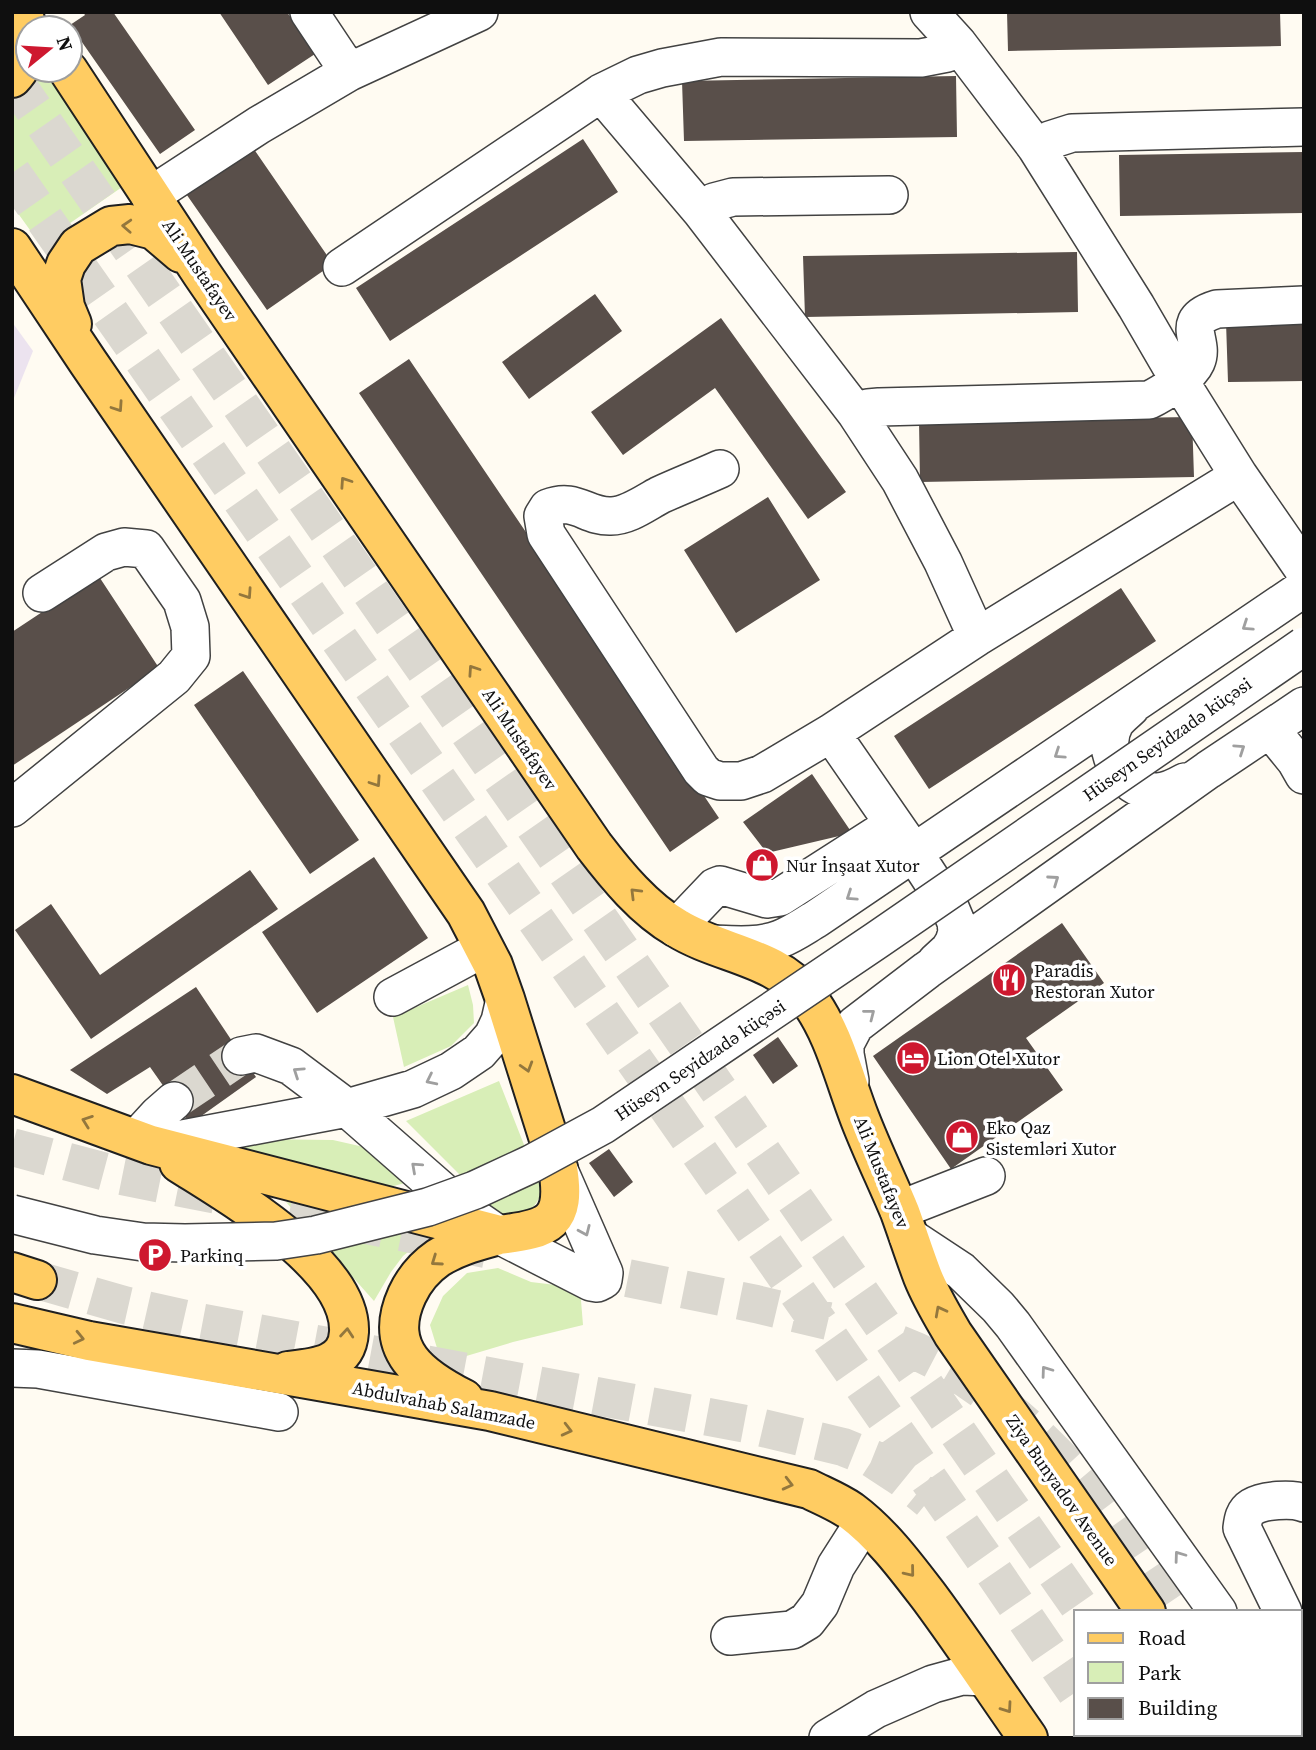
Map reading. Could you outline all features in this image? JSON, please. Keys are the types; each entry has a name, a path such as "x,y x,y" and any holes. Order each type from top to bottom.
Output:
{"main road":[{"path":"12,78 27,57 28,29 23,12"},
{"name":"Ali Mustafayev","path":"77,84 202,274 610,867 638,896 692,936 778,970 806,996 833,1045 860,1119 939,1311 978,1368"},
{"path":"88,362 65,307 61,279 66,264 78,246 111,226 130,224 154,230 202,274"},
{"path":"12,248 466,913 506,999 558,1168 560,1203 556,1214 538,1228 499,1235 455,1249 437,1259 411,1287 399,1319 403,1346 413,1364 437,1385 490,1412"},
{"path":"12,1094 144,1142 499,1235"},
{"path":"144,1142 262,1216 298,1246 324,1273 337,1293 345,1308 349,1325 343,1352 327,1364 275,1373"},
{"name":"Abdulvahab Salamzade","path":"12,1323 89,1341 490,1412 809,1489 852,1512 886,1543 912,1574 986,1677"},
{"name":"Ziya Bunyadov Avenue","path":"978,1368 1145,1610"},
{"path":"986,1677 1028,1738"}],"street":[{"path":"309,12 349,72"},
{"path":"150,196 259,125 349,72 479,12"},
{"path":"929,12 958,44 1037,147 1179,380 1304,570"},
{"path":"342,267 601,93 638,75 721,57 921,58 947,53 958,44"},
{"path":"601,93 701,211 856,413 900,480 943,562 977,637"},
{"path":"1037,147 1072,133 1304,127"},
{"path":"701,211 714,202 733,197 889,195"},
{"path":"856,413 879,407 1149,400 1179,380 1194,366 1198,357 1195,332 1197,320 1203,313 1216,309 1304,305"},
{"path":"720,469 623,514 599,515 560,503 548,508 544,516 546,534 694,759 708,777 720,781 741,780 762,774 831,733 977,637 1240,476"},
{"path":"12,808 174,677 191,656 190,626 182,601 146,549 124,547 106,552 42,593"},
{"path":"904,838 816,919 780,939 742,946 692,936 715,887 720,885 767,899 780,897 904,838 1150,691 1304,588"},
{"name":"Hüseyn Seyidzadə küçəsi","path":"12,1214 95,1235 144,1242 276,1241 316,1235 428,1207 475,1190 550,1155 603,1125 1304,646"},
{"path":"1150,691 1116,721 1110,734 1109,745 1118,769 1130,783 1155,792 1182,784 1208,770"},
{"path":"860,1119 846,1061 845,1044 855,1025 927,970 1208,770 1304,706"},
{"path":"1270,729 1304,775"},
{"path":"831,733 904,838 956,922 954,942 927,970"},
{"path":"393,996 484,948"},
{"path":"144,1142 347,1108 413,1089 451,1071 479,1052 500,1021 506,999"},
{"path":"241,1056 256,1053 291,1066 347,1108 467,1213 499,1235 597,1283 603,1280 604,1273 558,1168"},
{"path":"144,1142 158,1115 174,1101"},
{"path":"986,1176 904,1223 961,1271 1013,1325 1217,1610"},
{"path":"12,1368 38,1369 279,1412"},
{"path":"1282,1610 1242,1528 1244,1517 1250,1508 1264,1503 1295,1500 1304,1503"},
{"path":"730,1636 792,1630 807,1621 820,1604 836,1566 864,1522"},
{"path":"828,1738 876,1709 933,1684 962,1676 986,1677"}],"shaded area":[{"path":"12,322 33,351 12,403"}],"green space":[{"path":"32,84 54,84 125,185 40,244 12,205 12,98"},
{"path":"468,985 474,1023 451,1046 404,1067 393,1017"},
{"path":"499,1081 541,1188 534,1206 504,1219 492,1210 406,1121"},
{"path":"243,1139 333,1140 377,1150 409,1182 382,1189 231,1146"},
{"path":"286,1202 432,1233 403,1256 374,1301"},
{"path":"498,1268 531,1282 580,1288 583,1325 463,1357 437,1348 430,1325 443,1296 467,1273"}],"building":[{"path":"83,12 113,12 195,130 160,154 84,45"},
{"path":"219,12 287,12 315,54 268,85"},
{"path":"1007,12 1280,12 1281,46 1008,51"},
{"path":"956,76 957,137 684,141 682,81"},
{"path":"583,139 618,192 390,341 356,288"},
{"path":"249,142 333,264 267,310 182,188"},
{"path":"1304,152 1304,213 1120,216 1119,155"},
{"path":"1077,252 1078,312 805,317 803,256"},
{"path":"595,294 622,331 529,399 502,362"},
{"path":"721,318 846,492 808,519 715,388 623,455 591,412"},
{"path":"1304,320 1304,381 1228,382 1226,322"},
{"path":"409,359 719,818 670,852 359,393"},
{"path":"1192,417 1194,477 920,482 919,421"},
{"path":"768,497 820,580 736,633 684,550"},
{"path":"98,575 159,668 12,766 12,632"},
{"path":"1121,588 1156,641 929,789 894,736"},
{"path":"243,671 359,840 310,874 194,705"},
{"path":"812,774 852,833 767,853 743,822"},
{"path":"374,857 428,938 317,1013 262,932"},
{"path":"250,870 278,909 91,1039 15,930 51,904 100,975"},
{"path":"1062,923 1104,983 1026,1038 1063,1090 951,1169 873,1056"},
{"path":"196,987 256,1077 190,1124 150,1067 107,1094 70,1070"},
{"path":"778,1037 798,1066 773,1084 753,1055"},
{"path":"609,1149 633,1182 614,1197 589,1163"}],"tunnel":[{"path":"12,78 1082,1610"},
{"path":"12,173 1074,1689"},
{"path":"174,1101 241,1056"},
{"path":"12,1147 117,1175 486,1249"},
{"path":"572,1267 828,1321"},
{"path":"37,1280 124,1305 199,1322 746,1424 843,1447 873,1459 929,1500"},
{"path":"899,1344 923,1354 969,1381 1013,1414 1052,1450 1098,1503 1173,1610"}],"place":[{"name":"Nur İnşaat Xutor","path":"762,865"},
{"name":"Paradis Restoran Xutor","path":"1009,980"},
{"name":"Lion Otel Xutor","path":"913,1058"},
{"name":"Eko Qaz Sistemləri Xutor","path":"962,1137"},
{"name":"Parkinq","path":"155,1255"}]}
